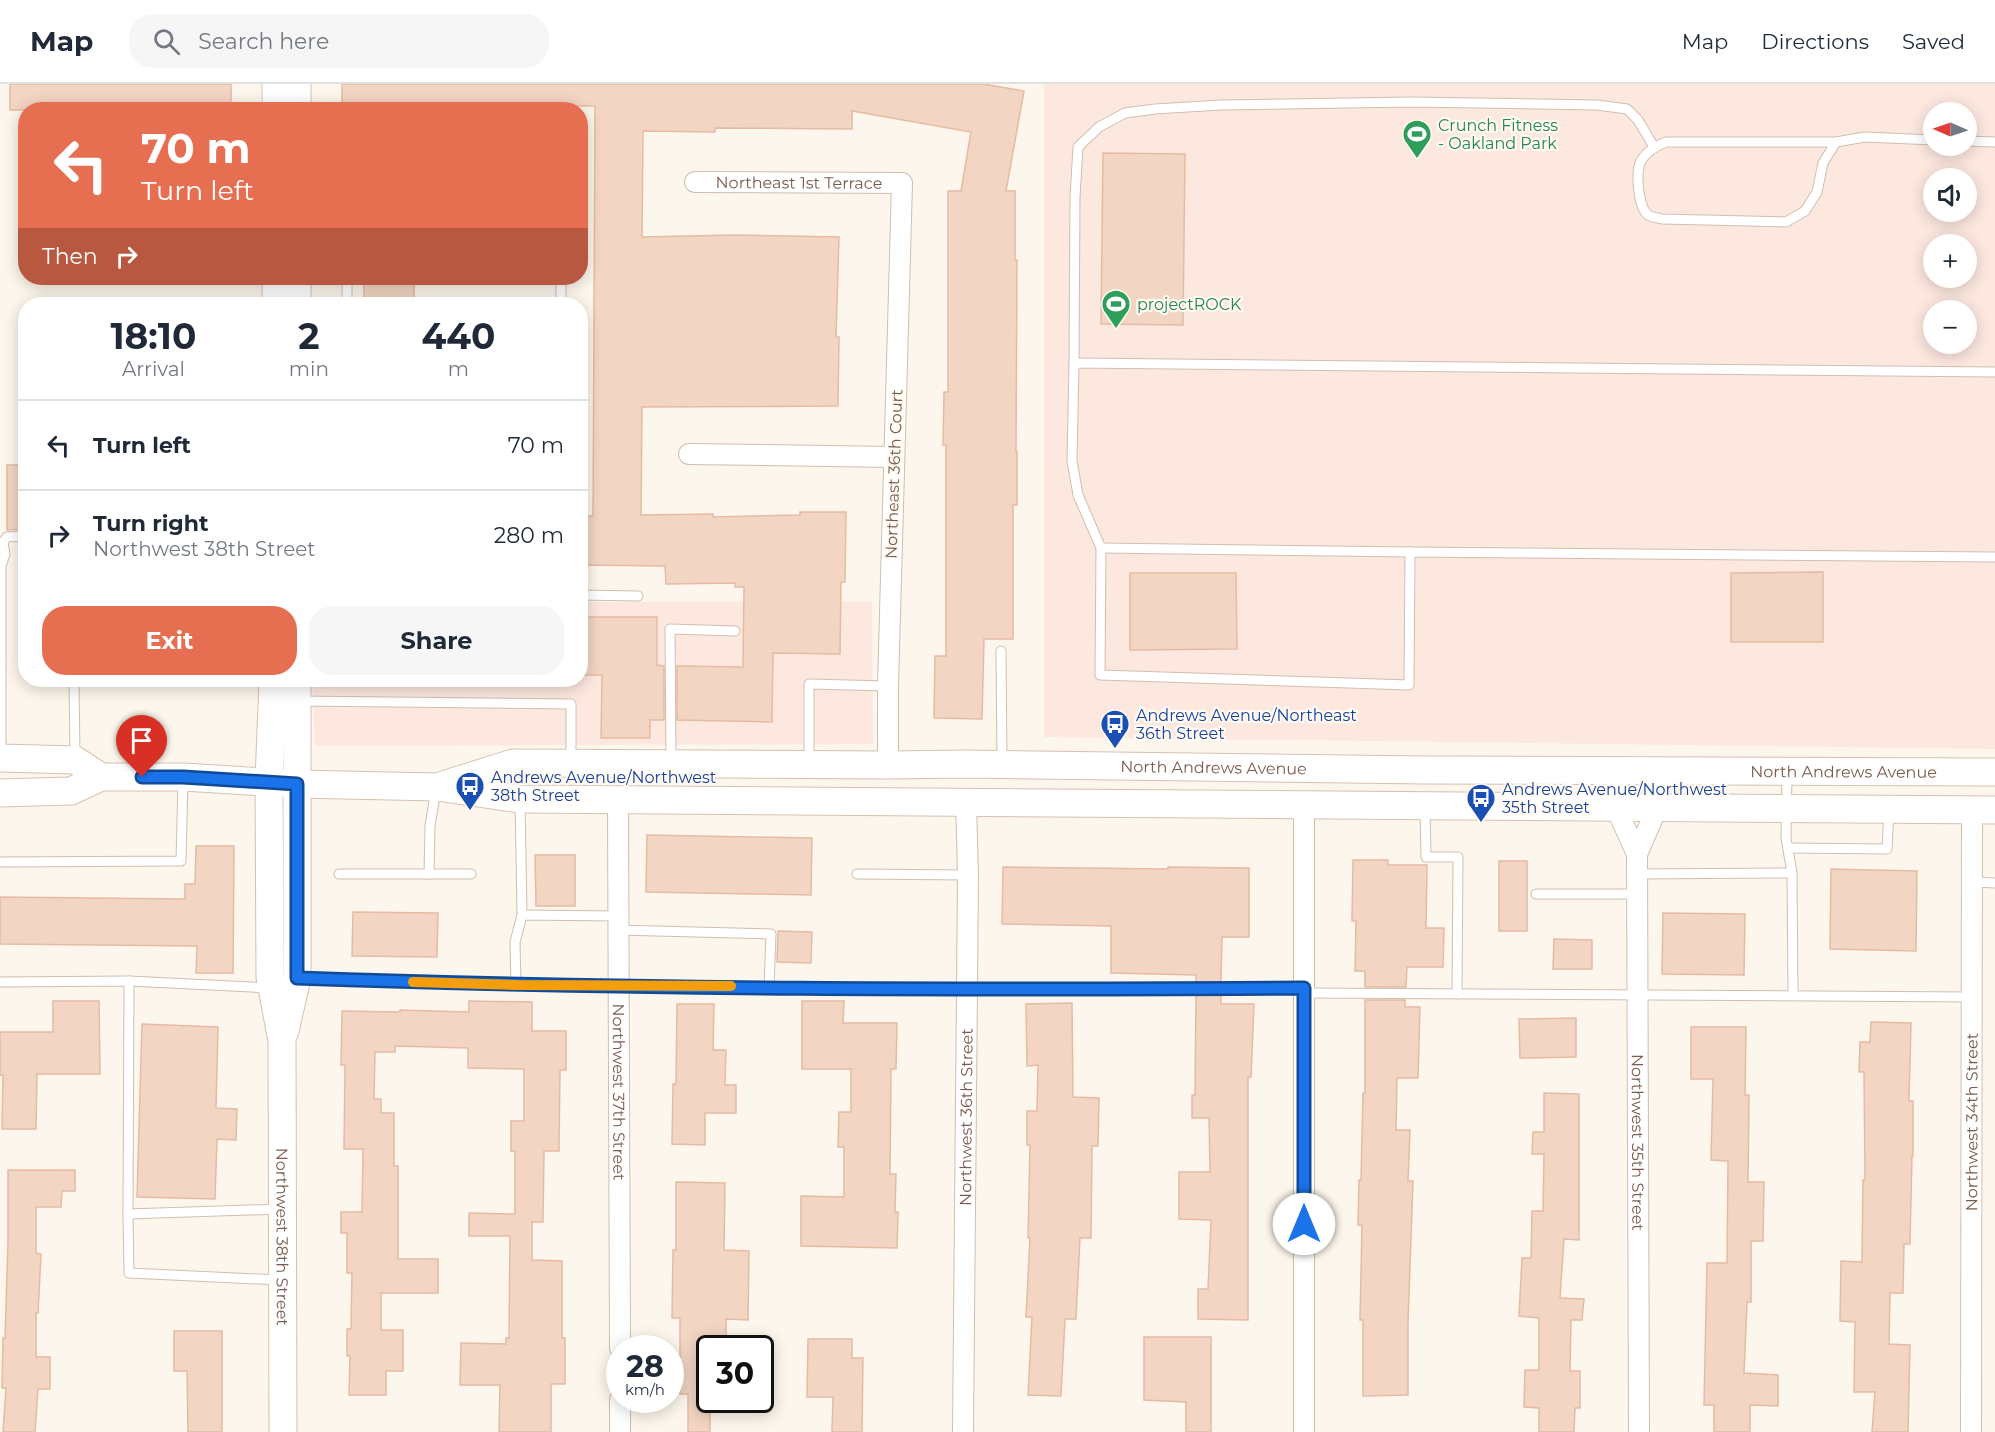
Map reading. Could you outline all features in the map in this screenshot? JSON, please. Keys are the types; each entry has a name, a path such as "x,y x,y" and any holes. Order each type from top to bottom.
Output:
{"main road":[{"path":"276,84 276,102"},
{"path":"297,84 297,102"},
{"name":"Northwest 38th Street","path":"273,687 268,781 272,988 282,1041 283,1432"},
{"name":"Northwest 38th Street","path":"282,1041 297,978 297,690"},
{"path":"0,758 75,760 101,777"},
{"name":"North Andrews Avenue","path":"436,787 513,763 1995,772"},
{"path":"838,802 867,790 878,781 888,765"},
{"path":"966,803 973,785 1002,765"},
{"name":"North Andrews Avenue","path":"0,793 71,790 101,777 183,777 297,784 436,787 520,799 618,801 1983,810"}],"street":[{"name":"Northeast 1st Terrace","path":"695,182 902,183"},
{"name":"Northeast 36th Court","path":"888,765 888,686 902,183"},
{"path":"689,454 894,457"},
{"name":"Northwest 35th Street","path":"1615,771 1616,808 1637,854 1638,874 1639,1432"},
{"name":"Northwest 35th Street","path":"1637,854 1657,808 1657,771"},
{"name":"Northwest 37th Street","path":"618,801 620,1335"},
{"name":"Northwest 36th Street","path":"963,1432 968,875 966,803"},
{"path":"1304,806 1304,1432"},
{"name":"Northwest 34th Street","path":"1971,1432 1972,882 1983,810"},
{"path":"620,1413 620,1432"}],"lane":[{"path":"1410,552 1409,685 1100,675 1101,548 1078,495 1072,461 1075,198 1078,147 1099,127 1125,113 1221,105 1363,102 1597,105 1627,109 1638,120 1654,147"},
{"path":"1836,142 1823,163 1817,192 1805,211 1786,222 1662,219 1648,215 1643,208 1638,178 1641,162 1654,147 1666,142 1836,142 1865,137 1923,140"},
{"path":"1977,141 1995,142"},
{"path":"1074,363 1995,372"},
{"path":"0,758 1,566 5,554 3,542 7,537 18,536"},
{"path":"1101,548 1995,556"},
{"path":"588,595 638,596"},
{"path":"671,763 670,629 735,631"},
{"path":"1001,651 1002,765"},
{"path":"809,765 809,684 888,686"},
{"path":"74,687 75,760"},
{"path":"297,690 571,704 571,763"},
{"path":"1787,771 1788,848 1792,873 1792,995"},
{"path":"0,862 181,861 183,777"},
{"path":"429,874 430,826 436,787"},
{"path":"516,985 515,942 522,915 520,799"},
{"path":"1425,806 1426,857 1458,857 1457,994"},
{"path":"1788,848 1887,849 1889,810"},
{"path":"1638,874 1792,873"},
{"path":"339,874 471,874"},
{"path":"857,874 968,875"},
{"path":"1972,882 1995,883"},
{"path":"1536,894 1638,894"},
{"path":"522,915 771,934 769,987"},
{"path":"297,978 516,985 1972,997"},
{"path":"0,982 129,981 272,988"},
{"path":"129,981 129,1273 283,1280"},
{"path":"128,1214 283,1209"}],"shaded area":[{"path":"1044,84 1995,84 1995,749 1044,737"},
{"path":"588,602 872,602 873,744 315,746 312,687 588,687"}],"building":[{"path":"10,84 231,84 231,102 18,102 18,110 10,110"},
{"path":"342,84 984,84 1024,91 1006,191 1015,191 1015,260 1017,260 1017,505 1013,505 1013,639 984,639 982,719 934,718 935,656 946,656 946,445 943,445 944,392 948,392 948,191 961,191 971,132 852,111 852,129 715,128 715,132 643,131 642,237 735,235 839,237 836,337 839,337 838,406 642,407 641,515 713,514 713,517 846,512 845,582 841,582 840,654 773,653 772,722 677,720 677,666 743,667 744,587 735,587 735,583 666,584 665,566 588,565 588,516 593,516 595,106 588,106 588,102 342,102"},
{"path":"1103,153 1185,154 1183,325 1101,324"},
{"path":"364,285 414,285 414,297 364,297"},
{"path":"7,465 18,465 18,529 7,530"},
{"path":"1823,572 1823,642 1731,642 1731,573"},
{"path":"1130,573 1236,573 1237,649 1130,650"},
{"path":"588,617 657,617 657,665 664,666 664,720 650,720 650,738 601,738 602,675 588,675"},
{"path":"647,835 812,838 811,895 646,892"},
{"path":"196,846 234,846 233,973 196,973 197,946 0,944 0,897 185,899 185,884 195,884"},
{"path":"535,855 575,855 575,906 536,906"},
{"path":"1353,860 1388,860 1388,865 1427,865 1426,928 1444,928 1443,967 1407,967 1406,987 1365,987 1365,971 1355,971 1356,921 1352,921"},
{"path":"1499,861 1527,861 1527,931 1499,931"},
{"path":"1003,867 1249,868 1249,937 1222,937 1221,982 1196,982 1196,975 1111,973 1111,926 1002,924"},
{"path":"1831,869 1917,871 1916,951 1830,949"},
{"path":"353,912 438,913 437,957 352,956"},
{"path":"1663,913 1745,914 1744,975 1662,974"},
{"path":"778,931 812,932 811,963 777,962"},
{"path":"1554,939 1592,940 1592,969 1553,969"},
{"path":"1196,995 1221,995 1221,1004 1254,1004 1251,1077 1248,1077 1248,1320 1198,1319 1198,1289 1208,1289 1211,1220 1179,1219 1179,1172 1210,1172 1209,1118 1192,1118 1192,1095 1195,1095"},
{"path":"1365,1000 1405,1000 1405,1007 1420,1007 1418,1078 1397,1078 1396,1130 1410,1130 1408,1181 1413,1181 1408,1395 1363,1396 1363,1320 1360,1320 1362,1225 1358,1225 1363,1093 1365,1093"},
{"path":"53,1001 99,1001 100,1074 37,1074 36,1129 2,1129 3,1075 0,1075 0,1032 53,1032"},
{"path":"469,1001 532,1002 532,1031 566,1031 566,1070 560,1070 559,1151 544,1151 543,1222 532,1222 532,1260 562,1261 562,1338 565,1338 565,1384 551,1384 551,1432 499,1432 500,1385 460,1385 461,1343 506,1344 506,1338 509,1338 510,1236 469,1236 469,1213 515,1214 515,1151 511,1151 511,1121 524,1121 524,1069 468,1068 468,1048 395,1046 395,1052 375,1052 374,1099 381,1099 381,1113 394,1113 394,1166 398,1166 398,1259 438,1259 438,1293 381,1293 381,1330 403,1330 403,1371 386,1371 386,1395 349,1395 350,1356 347,1356 347,1329 351,1329 352,1273 347,1273 347,1233 341,1233 341,1212 362,1212 363,1149 344,1149 345,1065 341,1065 342,1011 469,1012"},
{"path":"802,1001 844,1001 843,1023 897,1023 896,1069 891,1069 890,1174 896,1174 897,1248 801,1246 801,1196 844,1197 844,1147 838,1147 839,1112 851,1112 851,1069 802,1069"},
{"path":"1072,1003 1073,1097 1099,1098 1098,1146 1092,1146 1091,1238 1080,1238 1076,1319 1065,1319 1061,1396 1028,1395 1032,1317 1026,1317 1030,1238 1028,1238 1030,1145 1027,1145 1027,1111 1037,1111 1038,1065 1027,1066 1026,1004"},
{"path":"677,1004 714,1004 713,1050 726,1050 725,1085 736,1085 736,1113 705,1113 705,1145 672,1144 673,1084 676,1084"},
{"path":"1576,1018 1576,1057 1520,1058 1519,1019"},
{"path":"1871,1022 1911,1023 1909,1101 1913,1101 1913,1156 1910,1244 1904,1244 1903,1293 1890,1293 1889,1344 1910,1345 1908,1432 1872,1432 1875,1392 1854,1392 1855,1322 1840,1321 1841,1261 1862,1262 1863,1180 1865,1180 1864,1072 1859,1072 1860,1042 1870,1042"},
{"path":"142,1024 218,1027 216,1108 237,1109 236,1140 217,1139 215,1199 137,1197"},
{"path":"1691,1027 1746,1027 1745,1095 1749,1095 1748,1182 1764,1182 1763,1241 1751,1241 1751,1302 1747,1302 1744,1373 1778,1375 1778,1406 1750,1405 1750,1432 1714,1432 1714,1405 1704,1405 1707,1263 1727,1263 1728,1161 1711,1160 1713,1079 1691,1079"},
{"path":"1544,1093 1579,1094 1579,1240 1564,1239 1560,1298 1584,1299 1582,1320 1571,1320 1570,1371 1580,1371 1580,1408 1575,1408 1574,1432 1539,1432 1539,1408 1524,1407 1525,1370 1539,1370 1539,1318 1519,1316 1522,1258 1531,1258 1532,1211 1543,1211 1544,1154 1532,1154 1533,1132 1544,1132"},
{"path":"8,1170 75,1170 75,1191 62,1191 61,1207 36,1207 36,1253 41,1254 38,1313 36,1313 36,1357 50,1357 50,1389 38,1389 35,1432 3,1432 6,1388 2,1388 8,1242"},
{"path":"676,1182 725,1183 724,1250 749,1251 748,1320 726,1319 726,1335 696,1335 696,1413 710,1413 710,1432 688,1432 688,1394 684,1394 684,1335 680,1335 680,1318 672,1318 673,1250 676,1250"},
{"path":"174,1331 222,1331 222,1432 188,1432 187,1371 174,1371"},
{"path":"1144,1337 1211,1337 1211,1432 1186,1432 1186,1402 1144,1400"},
{"path":"808,1339 852,1339 852,1358 863,1358 862,1432 832,1432 833,1397 807,1397"}],"slow traffic":[{"path":"413,982 731,986"}],"place":[{"name":"Crunch Fitness - Oakland Park","path":"1417,160"},
{"name":"projectROCK","path":"1116,330"},
{"name":"Andrews Avenue/Northeast 36th Street","path":"1115,750"},
{"name":"Andrews Avenue/Northwest 38th Street","path":"470,812"},
{"name":"Andrews Avenue/Northwest 35th Street","path":"1481,824"}],"route":[{"path":"142,777 183,777 297,784 297,978 516,985 967,990 1304,988 1304,1224"}]}
